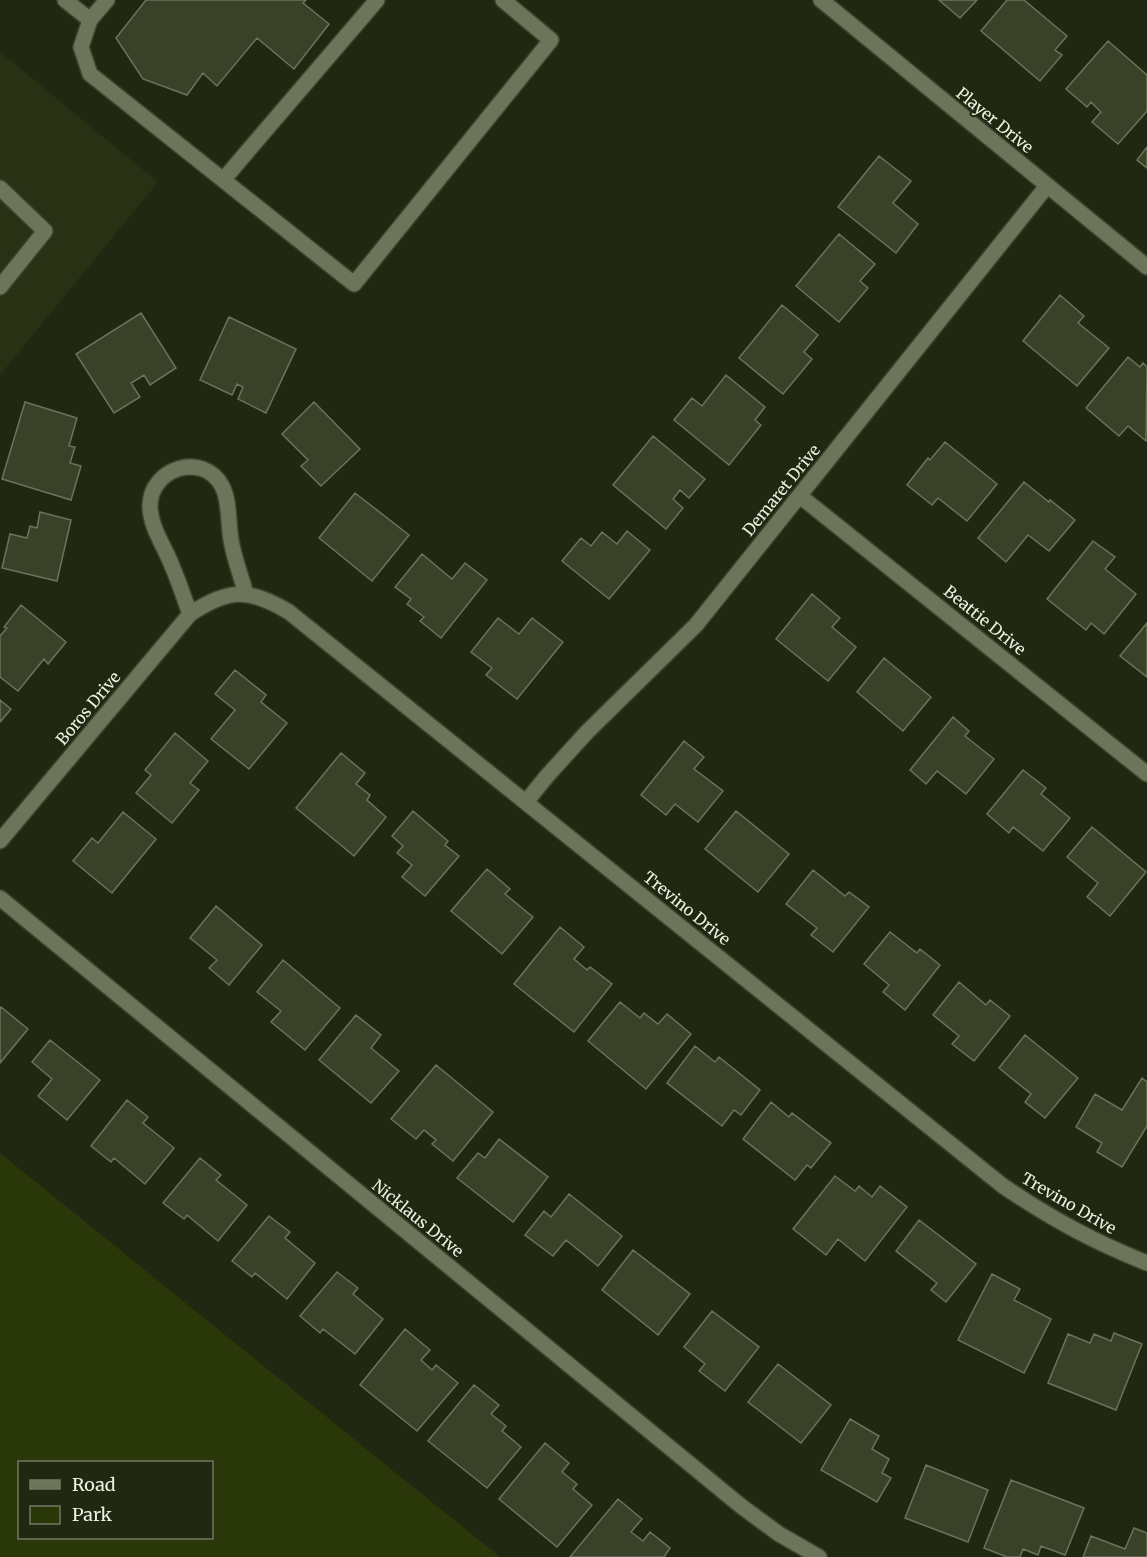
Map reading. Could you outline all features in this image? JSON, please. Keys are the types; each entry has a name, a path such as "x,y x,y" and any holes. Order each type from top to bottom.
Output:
{"street":[{"path":"65,0 90,20"},
{"path":"106,0 90,20 81,47 90,74 354,284 551,40 504,0"},
{"path":"223,180 377,0"},
{"name":"Player Drive","path":"821,0 1147,267"},
{"name":"Demaret Drive","path":"526,802 587,732 696,625 1047,186"},
{"path":"0,188 45,231 0,287"},
{"path":"190,614 172,564 153,523 150,506 152,492 160,478 172,470 187,466 200,468 213,476 222,486 231,543 246,594"},
{"name":"Beattie Drive","path":"800,496 1147,774"},
{"name":"Trevino Drive","path":"207,602 227,595 246,594 266,599 289,612 1003,1186 1072,1230 1106,1247 1147,1263"},
{"name":"Boros Drive","path":"0,841 190,614 207,602"},
{"name":"Nicklaus Drive","path":"0,898 741,1506 779,1534 819,1557"}],"shaded area":[{"path":"0,52 158,182 0,375"}],"green space":[{"path":"0,1153 500,1557 0,1557"}],"building":[{"path":"146,0 306,0 303,3 329,24 294,69 257,38 217,86 203,73 187,95 143,79 116,38"},
{"path":"939,0 977,0 960,18"},
{"path":"1007,0 1024,0 1067,36 1055,50 1062,55 1040,81 981,31"},
{"path":"1108,41 1147,75 1147,111 1118,144 1092,122 1101,112 1091,102 1087,107 1066,89"},
{"path":"1147,147 1147,168 1137,160"},
{"path":"879,156 911,181 893,203 918,224 896,253 838,207"},
{"path":"839,234 875,264 860,281 868,288 839,322 796,286"},
{"path":"1060,295 1084,316 1078,323 1109,348 1077,386 1023,341"},
{"path":"782,305 818,335 804,352 812,359 783,394 739,358"},
{"path":"141,313 176,368 150,385 144,375 131,383 140,397 114,413 76,354"},
{"path":"229,317 296,349 266,413 238,399 243,387 237,384 232,395 200,380"},
{"path":"1128,357 1140,367 1143,363 1147,367 1146,441 1128,426 1119,436 1086,408"},
{"path":"726,375 765,407 755,420 761,425 729,465 674,420 692,398 702,406"},
{"path":"25,402 77,418 69,446 75,447 70,463 81,466 71,500 2,479"},
{"path":"314,402 360,449 321,486 301,466 308,460 282,434"},
{"path":"653,436 705,479 689,498 680,490 673,499 683,508 666,529 613,485"},
{"path":"945,442 997,484 967,521 938,498 932,505 907,485 928,458 930,460"},
{"path":"1024,482 1075,520 1049,551 1028,535 1006,562 978,538"},
{"path":"355,493 409,535 372,581 319,538"},
{"path":"40,512 71,520 57,581 2,568 10,534 27,538 30,526 37,528"},
{"path":"627,531 650,550 609,599 562,561 581,538 591,546 602,532 617,544"},
{"path":"1093,541 1115,557 1105,569 1136,594 1104,634 1091,623 1086,630 1047,599"},
{"path":"422,554 452,579 465,563 487,580 441,638 420,621 424,617 407,604 411,599 395,587"},
{"path":"812,594 840,618 832,627 856,647 828,681 776,639"},
{"path":"21,605 66,642 48,664 44,659 18,691 0,677 0,636"},
{"path":"498,618 519,634 532,618 563,642 517,699 486,675 492,668 471,652"},
{"path":"1147,623 1147,677 1120,656"},
{"path":"884,658 931,697 903,731 857,692"},
{"path":"235,670 266,695 261,702 287,723 249,769 211,739 235,710 215,694"},
{"path":"0,700 11,709 0,722"},
{"path":"953,717 969,731 965,736 994,759 966,794 937,771 926,784 910,770"},
{"path":"175,733 208,761 190,783 199,790 172,823 136,793 151,775 145,770"},
{"path":"684,741 704,757 694,769 723,791 698,822 675,804 666,815 641,795"},
{"path":"341,753 365,773 356,784 370,795 367,800 386,817 354,856 296,808"},
{"path":"1023,770 1046,788 1041,794 1070,818 1043,851 1013,827 1009,833 987,814"},
{"path":"413,811 448,841 445,845 459,856 425,896 402,877 412,865 397,853 403,846 392,836"},
{"path":"736,811 789,854 758,892 705,849"},
{"path":"123,812 156,839 112,893 73,861 92,838 98,843"},
{"path":"1092,827 1146,872 1110,916 1087,897 1098,883 1067,857"},
{"path":"487,869 510,889 505,894 533,917 502,954 451,911"},
{"path":"813,870 845,896 849,892 869,907 833,952 811,935 817,928 786,904"},
{"path":"216,906 262,945 229,985 209,968 217,960 190,938"},
{"path":"560,927 584,947 574,959 587,970 590,967 612,984 574,1032 514,984"},
{"path":"890,932 917,953 920,949 940,965 905,1010 883,992 889,985 864,964"},
{"path":"283,960 340,1008 305,1050 271,1022 281,1011 257,992"},
{"path":"959,982 986,1005 990,1000 1010,1016 974,1061 952,1044 959,1036 933,1015"},
{"path":"620,1002 640,1018 644,1013 658,1024 667,1014 691,1034 646,1089 588,1041"},
{"path":"1,1007 28,1029 0,1063 0,1009"},
{"path":"356,1015 381,1035 371,1048 399,1071 371,1103 319,1060"},
{"path":"1025,1035 1078,1078 1045,1118 1025,1102 1031,1094 999,1068"},
{"path":"50,1040 100,1080 67,1120 38,1096 52,1079 32,1062"},
{"path":"695,1046 715,1062 719,1057 760,1090 741,1115 734,1110 722,1126 667,1083"},
{"path":"436,1065 493,1112 453,1161 432,1144 436,1140 424,1130 416,1139 391,1119"},
{"path":"1142,1078 1147,1082 1147,1126 1122,1167 1097,1152 1102,1143 1076,1127 1095,1094 1122,1110"},
{"path":"127,1100 148,1117 143,1123 174,1148 145,1184 114,1158 111,1162 91,1146"},
{"path":"771,1102 789,1117 792,1113 831,1143 811,1168 807,1165 795,1180 743,1139"},
{"path":"499,1139 548,1177 513,1222 457,1178 478,1153 485,1158"},
{"path":"200,1158 221,1175 216,1180 247,1205 218,1241 187,1215 184,1219 163,1203"},
{"path":"835,1176 855,1191 859,1186 872,1197 880,1186 907,1207 865,1261 838,1239 826,1255 793,1229"},
{"path":"569,1194 622,1236 598,1266 566,1240 553,1256 525,1235 544,1211 551,1217"},
{"path":"269,1216 290,1232 285,1238 315,1263 287,1299 255,1273 252,1277 232,1261"},
{"path":"919,1220 976,1264 946,1302 931,1290 937,1283 896,1251"},
{"path":"633,1250 690,1294 658,1335 602,1290"},
{"path":"337,1272 358,1288 353,1294 383,1319 355,1354 323,1329 320,1333 300,1316"},
{"path":"992,1274 1020,1289 1014,1300 1051,1319 1024,1373 958,1340"},
{"path":"712,1311 759,1347 725,1391 699,1371 705,1364 684,1347"},
{"path":"405,1329 430,1350 421,1360 432,1370 436,1365 458,1383 417,1431 360,1385"},
{"path":"1114,1333 1142,1344 1116,1410 1048,1383 1068,1334 1090,1343 1094,1334 1111,1341"},
{"path":"778,1364 831,1405 801,1443 748,1402"},
{"path":"474,1385 499,1405 491,1414 506,1426 502,1431 521,1447 487,1488 428,1441"},
{"path":"850,1419 879,1436 872,1449 889,1459 882,1473 891,1478 877,1502 821,1470"},
{"path":"545,1443 569,1463 562,1472 577,1484 573,1489 592,1505 557,1547 499,1499"},
{"path":"926,1465 988,1490 968,1542 905,1518"},
{"path":"1011,1480 1084,1508 1065,1555 1041,1546 1038,1555 1023,1549 1020,1557 1007,1557 984,1548"},
{"path":"618,1499 642,1519 631,1532 643,1541 650,1532 670,1548 664,1557 570,1557"},
{"path":"1134,1528 1147,1533 1147,1557 1083,1557 1091,1536 1125,1549"}]}
